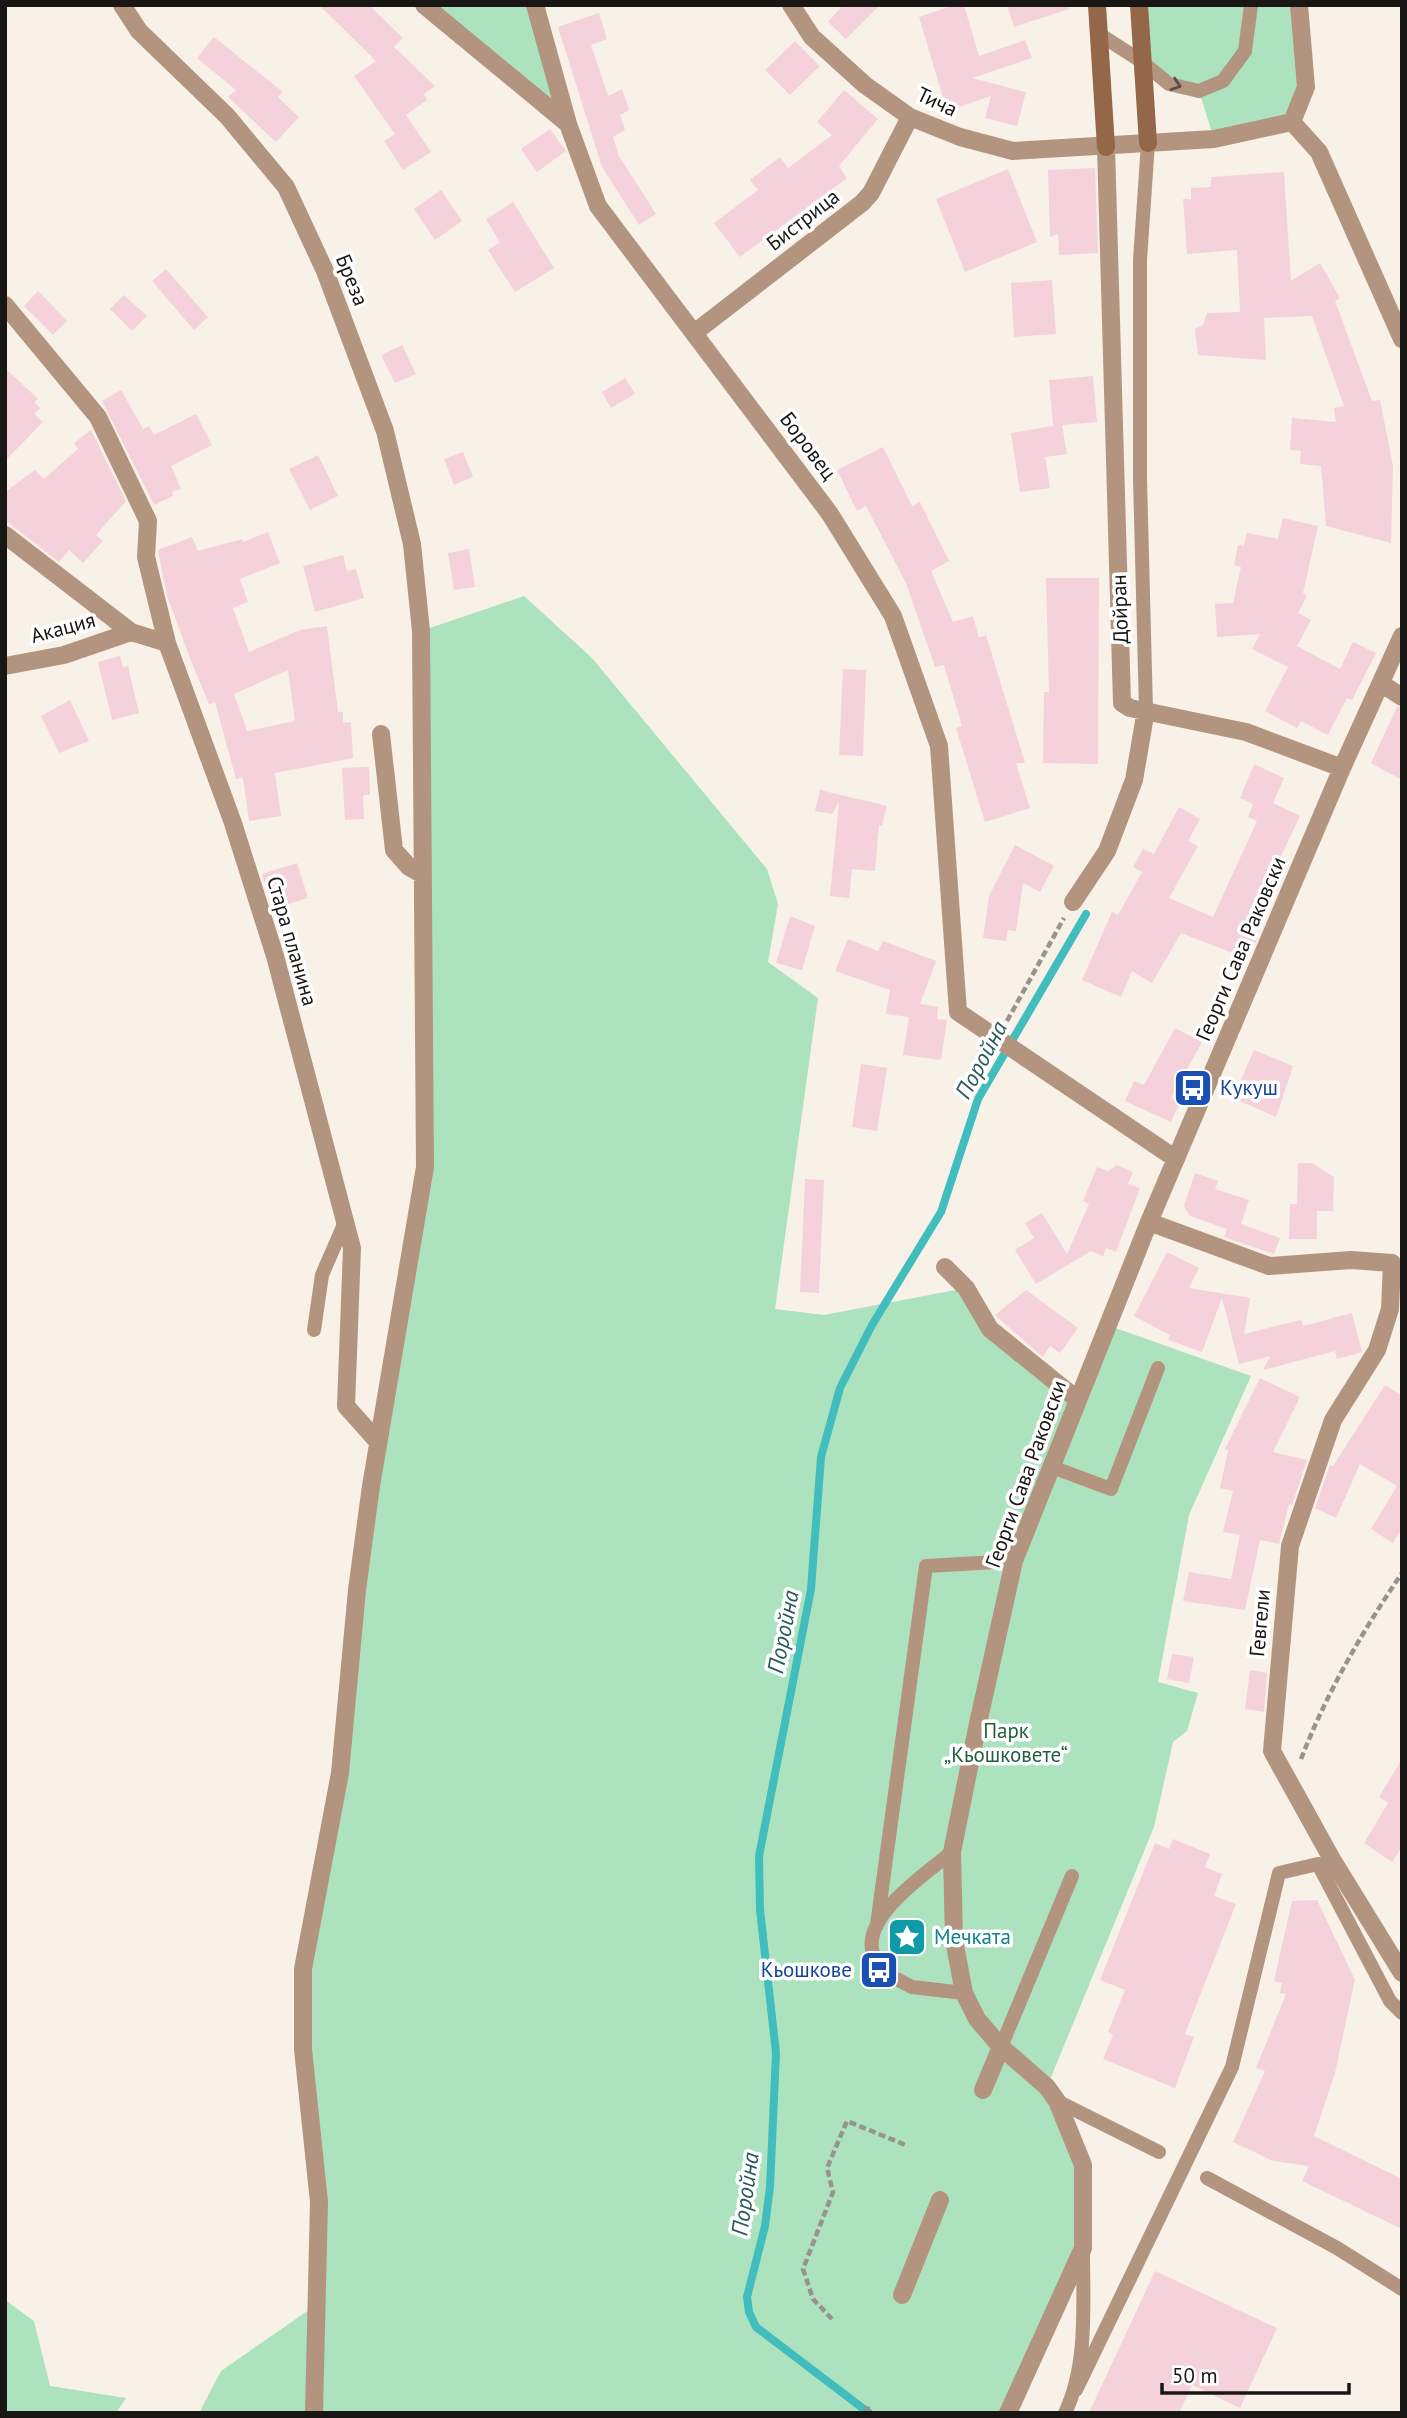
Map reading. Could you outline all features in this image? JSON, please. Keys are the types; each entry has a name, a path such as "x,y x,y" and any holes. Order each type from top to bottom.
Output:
{"main road":[{"path":"1097,5 1106,147"},
{"path":"1139,5 1148,143"}],"street":[{"name":"Бреза","path":"122,5 139,31 227,116 286,187 325,271 385,431 412,544 421,631 425,1167 378,1442 356,1590 340,1773 303,1969 303,2049 319,2202 314,2413"},
{"path":"424,5 568,124"},
{"name":"Боровец","path":"535,5 568,124 598,206 830,514 893,616 939,746 958,1012 998,1037"},
{"name":"Тича","path":"791,5 812,37 865,85 910,117 960,137 1013,150 1106,147"},
{"path":"1292,122 1306,87 1299,5"},
{"name":"Бистрица","path":"694,333 862,203 871,193 910,117"},
{"path":"1106,147 1214,139 1292,122"},
{"path":"1292,122 1319,152 1402,339"},
{"name":"Дойран","path":"1073,902 1107,851 1134,780 1146,710 1122,704 1120,696 1106,147"},
{"path":"5,305 98,417 148,521 146,557 167,643"},
{"path":"5,535 131,632 167,643"},
{"name":"Акация","path":"5,666 64,655 131,632"},
{"name":"Георги Сава Раковски","path":"1009,2413 1083,2248 1083,2165 1057,2101 1047,2087 1002,2047 977,2020 964,1993 954,1940 952,1852 1014,1561 1149,1222 1342,768 1402,636"},
{"name":"Стара планина","path":"167,643 233,823 275,956 352,1248 345,1406 378,1442"},
{"path":"1382,684 1402,697"},
{"path":"1146,710 1246,732 1342,768"},
{"path":"381,734 394,850 409,867 423,875"},
{"path":"998,1037 1176,1159"},
{"path":"1149,1222 1269,1266 1397,1257"},
{"name":"Гевгели","path":"1397,1257 1390,1309 1377,1350 1333,1420 1290,1546 1272,1751 1333,1861 1402,1973"},
{"path":"945,1267 966,1288 990,1329 1078,1400"},
{"path":"983,2090 1002,2047"},
{"path":"902,2295 940,2200"}],"lane":[{"path":"1099,34 1141,61 1169,84 1199,91 1223,81 1245,51 1251,5"},
{"name":"Дойран","path":"1146,710 1141,520 1140,260 1148,143"},
{"path":"314,1330 322,1275 345,1222"},
{"path":"1052,1467 1111,1489 1158,1368"},
{"path":"964,1993 912,1987 879,1970 872,1947 926,1566 1014,1561"},
{"path":"877,1925 890,1905 952,1852"},
{"path":"1065,2413 1232,2067 1279,1872 1318,1864 1390,2001 1402,2013"},
{"path":"1002,2047 1072,1876"},
{"path":"1057,2101 1159,2152"},
{"path":"1207,2178 1337,2248 1402,2288"},
{"path":"1076,2390 1083,2318 1083,2248"}],"path":[{"path":"998,1037 1073,902"},
{"path":"1291,1786 1317,1719 1359,1638 1402,1573"},
{"path":"832,2319 813,2299 803,2269 833,2192 827,2168 841,2130 847,2121 908,2146"},
{"path":"866,2413 869,2403"}],"green space":[{"path":"424,5 535,5 568,124"},
{"path":"1139,5 1299,5 1306,87 1292,122 1214,139 1199,91 1169,84 1141,61"},
{"name":"Парк „Кьошковете“","path":"524,596 592,658 767,869 778,904 768,962 818,998 775,1309 824,1315 966,1288 990,1329 1077,1400 1107,1325 1251,1376 1189,1515 1158,1682 1198,1693 1187,1731 1173,1742 1154,1827 1047,2087 1083,2165 1083,2248 1008,2413 199,2413 221,2371 319,2303 303,1969 340,1773 357,1590 425,1167 421,631"},
{"path":"5,2300 34,2321 50,2386 126,2398 116,2413 5,2413"}],"building":[{"path":"319,5 369,5 403,38 394,47 435,86 424,94 427,100 406,115 431,152 403,170 384,141 395,134 354,76 376,61"},
{"path":"843,5 880,5 846,39 828,22"},
{"path":"954,5 964,5 979,56 1025,40 1032,58 972,78 1026,92 1017,126 985,118 991,96 947,111 919,17"},
{"path":"1007,5 1068,5 1069,9 1014,27"},
{"path":"599,13 607,39 591,45 608,96 622,89 629,110 620,115 625,130 613,137 619,156 656,214 639,225 602,167 558,27"},
{"path":"214,37 283,92 278,97 299,117 276,142 228,97 236,90 197,58"},
{"path":"795,41 820,66 790,95 765,70"},
{"path":"844,90 878,119 839,166 847,178 740,257 714,223 758,190 750,180 780,157 788,168 832,135 817,122"},
{"path":"550,129 566,151 537,172 521,149"},
{"path":"1095,168 1098,253 1059,255 1058,234 1050,237 1048,170"},
{"path":"1008,169 1037,242 965,272 936,199"},
{"path":"1284,172 1291,281 1320,263 1340,298 1335,301 1372,401 1380,400 1393,466 1391,543 1326,526 1321,466 1300,464 1301,451 1290,450 1292,418 1336,422 1334,408 1344,406 1312,316 1264,318 1266,360 1198,355 1195,329 1203,325 1207,313 1240,312 1237,250 1187,254 1183,199 1191,199 1191,188 1211,187 1211,177"},
{"path":"441,190 462,221 435,240 414,209"},
{"path":"513,202 554,268 515,292 488,250 500,242 486,219"},
{"path":"166,269 208,317 194,330 152,281"},
{"path":"1052,280 1056,334 1014,337 1011,283"},
{"path":"38,291 67,321 53,335 24,306"},
{"path":"124,295 147,316 132,331 110,309"},
{"path":"402,345 416,374 395,383 381,355"},
{"path":"5,368 38,399 34,402 40,408 34,414 43,422 5,461"},
{"path":"1093,376 1097,422 1062,425 1067,454 1045,457 1050,488 1020,492 1011,433 1053,426 1049,380"},
{"path":"625,378 635,394 611,408 602,392"},
{"path":"121,390 143,429 149,426 154,435 196,414 212,445 171,466 181,489 154,505 102,401"},
{"path":"91,430 126,501 96,535 103,541 83,563 69,550 59,562 5,520 5,492 35,470 44,479 78,449 74,443"},
{"path":"883,447 912,506 920,502 949,561 931,571 953,622 973,616 979,638 986,635 1025,763 1016,763 1030,808 985,822 956,728 962,726 944,665 935,667 906,583 866,506 857,511 837,470"},
{"path":"463,452 473,477 454,485 444,459"},
{"path":"318,455 338,496 310,510 289,469"},
{"path":"1283,518 1318,526 1303,593 1307,596 1298,613 1311,620 1297,646 1340,669 1353,642 1376,653 1352,700 1347,698 1328,735 1301,721 1297,728 1265,711 1288,667 1252,649 1260,634 1217,637 1215,604 1233,603 1241,567 1234,565 1238,545 1244,546 1247,533 1278,539"},
{"path":"268,532 280,563 240,579 248,602 233,608 249,652 300,630 327,626 338,712 343,712 343,723 351,722 353,758 275,773 281,816 249,821 243,778 236,779 215,702 209,704 191,661 167,596 158,550 192,537 198,551 242,539 243,542","holes":["288,670 295,721 247,731 234,694"]},
{"path":"469,549 475,587 454,590 448,553"},
{"path":"343,555 347,571 356,569 364,598 315,612 303,566"},
{"path":"1046,578 1099,578 1098,764 1043,763 1044,692 1049,692"},
{"path":"120,656 123,667 128,666 139,713 112,720 98,662"},
{"path":"843,669 866,670 863,756 839,755"},
{"path":"70,700 89,741 59,753 41,716"},
{"path":"1397,707 1402,708 1402,780 1371,763"},
{"path":"1254,764 1284,778 1273,803 1300,816 1245,932 1258,937 1256,942 1230,952 1181,933 1152,983 1132,971 1121,997 1082,980 1112,912 1118,915 1142,872 1133,867 1143,849 1154,854 1179,807 1200,819 1188,841 1198,846 1169,898 1213,917 1257,821 1248,817 1253,804 1240,798"},
{"path":"369,767 370,795 363,795 364,819 345,820 342,768"},
{"path":"820,790 887,806 882,826 879,825 875,871 852,869 849,898 830,896 839,802 832,814 815,811"},
{"path":"1015,845 1054,866 1040,892 1023,883 1016,931 1008,930 1006,941 983,938 989,896"},
{"path":"297,863 308,898 273,909 262,874"},
{"path":"790,916 815,926 802,970 776,963"},
{"path":"848,939 878,951 883,941 936,961 920,1004 938,1007 937,1019 947,1020 941,1060 903,1055 909,1017 886,1014 890,990 835,971"},
{"path":"1175,1028 1202,1042 1171,1098 1180,1102 1171,1122 1125,1101 1134,1081 1144,1085"},
{"path":"1254,1050 1293,1066 1276,1117 1233,1098"},
{"path":"861,1064 887,1068 877,1131 852,1127"},
{"path":"1298,1163 1312,1163 1334,1177 1333,1211 1317,1211 1317,1239 1289,1239 1290,1204 1297,1204"},
{"path":"1117,1165 1133,1172 1128,1184 1140,1188 1116,1252 1106,1248 1103,1256 1091,1251 1036,1284 1015,1250 1034,1238 1025,1223 1042,1213 1067,1254 1089,1204 1083,1201 1097,1167 1108,1171"},
{"path":"1195,1173 1218,1181 1215,1189 1249,1200 1241,1224 1280,1238 1274,1254 1224,1237 1227,1229 1190,1216 1184,1206"},
{"path":"805,1179 824,1180 819,1293 800,1292"},
{"path":"1167,1252 1199,1268 1189,1288 1250,1298 1244,1334 1301,1320 1303,1326 1352,1313 1362,1352 1337,1359 1335,1351 1263,1370 1270,1356 1239,1364 1222,1298 1202,1352 1168,1340 1170,1335 1134,1316"},
{"path":"1026,1290 1078,1328 1060,1353 1050,1346 1043,1357 995,1315"},
{"path":"1260,1378 1300,1397 1273,1452 1307,1460 1292,1505 1289,1504 1279,1544 1260,1540 1245,1610 1183,1601 1189,1572 1231,1579 1240,1535 1223,1532 1233,1491 1220,1488 1228,1450 1225,1449"},
{"path":"1385,1385 1402,1396 1402,1528 1393,1543 1371,1529 1397,1486 1360,1464 1336,1518 1315,1508 1330,1465 1333,1466"},
{"path":"1172,1654 1194,1657 1189,1683 1167,1679"},
{"path":"1250,1670 1267,1673 1264,1712 1245,1709"},
{"path":"1402,1759 1402,1847 1392,1862 1364,1843 1388,1803 1379,1797"},
{"path":"1173,1839 1210,1854 1205,1867 1222,1874 1214,1896 1236,1904 1185,2034 1194,2037 1175,2088 1103,2059 1113,2035 1108,2032 1125,1990 1100,1980 1155,1843 1169,1849"},
{"path":"1317,1900 1355,1980 1335,2073 1314,2136 1402,2179 1402,2229 1302,2181 1309,2166 1273,2161 1233,2142 1265,2071 1256,2068 1286,1994 1280,1993 1282,1983 1274,1981 1292,1901"},
{"path":"1155,2271 1277,2328 1240,2408 1192,2385 1179,2413 1089,2413"}],"waterway":[{"name":"Поройна","path":"869,2413 756,2327 749,2312 747,2297 765,2226 770,2187 776,2053 760,1910 759,1856 811,1589 821,1457 840,1388 872,1325 941,1212 978,1099 1086,914"}],"place":[{"name":"Кукуш","path":"1193,1088"},
{"name":"Мечката","path":"907,1937"},
{"name":"Кьошкове","path":"879,1970"}]}
